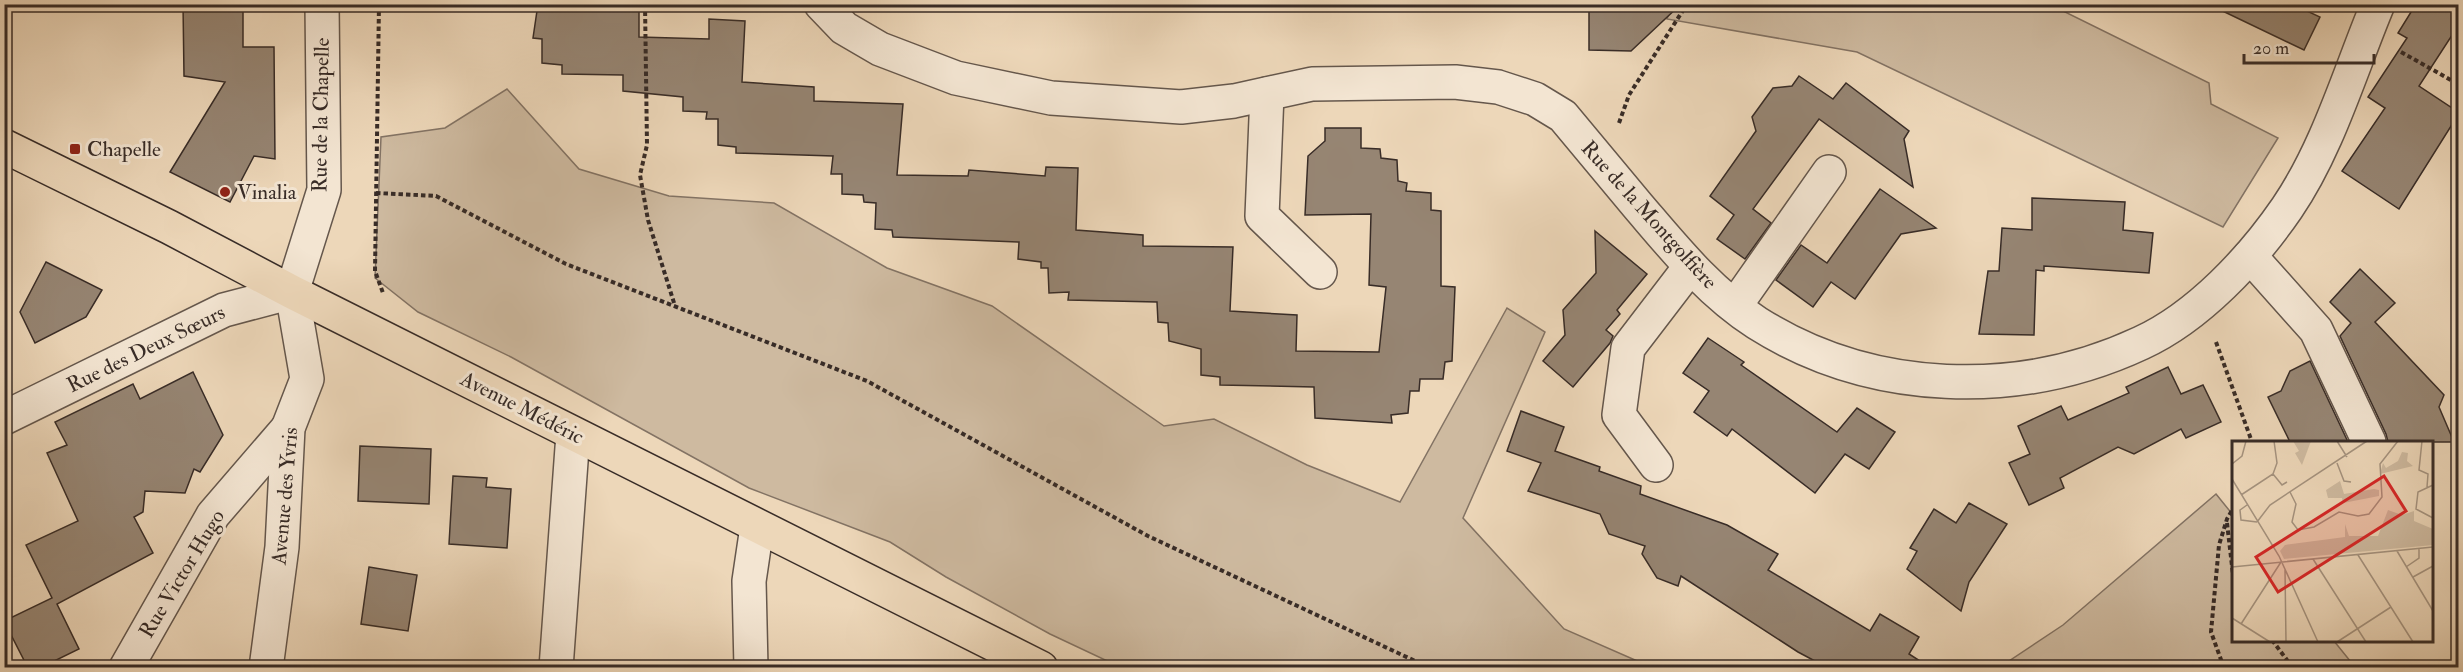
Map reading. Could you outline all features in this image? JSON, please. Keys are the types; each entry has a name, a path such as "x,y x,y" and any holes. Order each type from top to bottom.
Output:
{"main road":[{"name":"Avenue Médéric","path":"4,146 170,227 292,292 1041,668"}],"street":[{"name":"Rue de la Chapelle","path":"292,292 324,190 322,4"},
{"name":"Rue de la Montgolfière","path":"821,4 844,28 880,49 956,78 1051,98 1181,107 1234,100 1312,84 1455,82 1498,87 1535,99 1563,116 1690,267 1756,322 1814,353 1858,368 1923,381 1973,382 2030,377 2085,363 2142,343 2180,320 2202,301 2250,256 2288,207 2317,154 2372,18"},
{"path":"1267,94 1262,216 1320,272"},
{"path":"1736,306 1829,172"},
{"path":"2250,256 2316,330 2369,441"},
{"path":"1656,465 1619,415 1628,348 1690,267"},
{"name":"Rue des Deux Sœurs","path":"4,418 224,310 292,292"},
{"name":"Avenue des Yvris","path":"266,668 282,547 288,428 307,379 292,292"},
{"name":"Rue Victor Hugo","path":"126,668 213,515 288,428"},
{"path":"556,668 573,434"},
{"path":"751,668 749,581 757,527"}],"path":[{"path":"379,4 375,272 384,296 396,310 399,320 388,340"},
{"path":"645,4 647,145 640,175 648,220 675,306"},
{"path":"1603,165 1629,95 1660,43 1687,4"},
{"path":"2372,18 2458,84"},
{"path":"376,193 436,196 566,264 867,381 1148,536 1430,668"},
{"path":"2202,301 2252,441"},
{"path":"2224,668 2211,632 2219,545 2232,510"},
{"path":"2227,519 2232,565"},
{"path":"2274,642 2293,668"}],"shaded area":[{"path":"1672,4 2051,5 2209,83 2211,104 2278,138 2223,227 1857,52 1667,19"},
{"path":"507,89 579,169 669,196 774,203 887,268 992,306 1164,426 1214,419 1307,465 1400,502 1507,308 1545,332 1463,518 1564,629 1651,667 1120,667 1050,634 946,577 890,542 749,488 511,357 418,312 375,278 381,137 445,128"},
{"path":"2216,494 2232,514 2232,642 2335,642 2355,667 2000,667 2063,625"}],"building":[{"path":"183,4 243,4 243,47 274,47 275,159 254,156 230,202 170,172 225,82 184,76"},
{"path":"538,4 639,4 639,37 709,39 709,19 745,21 742,82 814,87 814,101 903,104 897,175 968,176 969,170 1045,176 1046,167 1078,168 1076,230 1143,235 1143,246 1233,247 1230,311 1297,315 1296,351 1379,352 1386,287 1369,285 1371,214 1305,215 1308,156 1325,141 1325,128 1361,128 1361,148 1380,149 1381,158 1397,160 1398,181 1407,183 1406,191 1431,193 1431,210 1441,211 1441,286 1455,287 1452,361 1445,362 1443,379 1420,379 1419,391 1410,391 1408,413 1391,415 1392,423 1315,418 1314,387 1220,385 1220,377 1201,375 1201,349 1169,341 1168,323 1158,322 1157,302 1068,300 1069,292 1049,293 1048,268 1041,268 1041,262 1018,259 1019,242 893,237 892,230 875,229 876,203 864,202 863,195 842,194 842,174 831,174 833,156 736,153 736,147 718,145 718,119 706,119 707,112 683,111 683,97 623,91 623,75 562,74 562,65 542,63 542,39 533,38"},
{"path":"1589,4 1681,4 1631,51 1589,50"},
{"path":"2208,4 2292,4 2320,17 2304,50"},
{"path":"2416,4 2458,4 2458,26 2419,86 2458,112 2458,115 2399,209 2342,171 2385,108 2368,97 2407,38 2398,33"},
{"path":"1799,76 1833,99 1846,83 1909,131 1904,139 1913,187 1819,119 1753,209 1771,223 1745,259 1717,239 1734,215 1710,196 1756,131 1752,117 1773,88 1792,86"},
{"path":"1880,189 1936,228 1901,234 1855,299 1831,282 1813,307 1776,280 1801,245 1827,263"},
{"path":"2032,198 2125,202 2123,230 2153,233 2149,273 2044,266 2044,271 2036,270 2034,335 1979,334 1988,271 1999,271 2002,228 2032,230"},
{"path":"1595,231 1647,274 1617,310 1620,314 1606,330 1613,336 1610,343 1573,387 1543,361 1565,335 1563,310 1596,273"},
{"path":"46,262 102,290 86,317 35,343 20,312"},
{"path":"2360,269 2395,303 2375,322 2444,395 2439,407 2454,442 2388,441 2340,336 2351,323 2330,302"},
{"path":"1708,338 1744,362 1741,365 1837,432 1857,408 1895,432 1869,469 1845,454 1815,493 1732,429 1727,436 1694,412 1709,391 1683,373"},
{"path":"2310,361 2348,441 2290,441 2268,397 2281,391 2290,371"},
{"path":"2168,367 2181,394 2203,385 2221,422 2186,438 2181,429 2134,454 2118,447 2060,478 2064,488 2029,505 2009,463 2030,454 2018,426 2061,406 2068,420 2129,393 2126,387"},
{"path":"193,372 223,435 200,472 194,469 185,493 145,491 143,512 134,517 153,553 57,604 79,649 40,668 28,668 4,621 52,598 26,545 78,521 47,453 67,445 55,422 133,384 140,399"},
{"path":"1521,411 1564,427 1555,451 1600,467 1599,471 1641,486 1640,494 1727,525 1778,554 1768,570 1870,631 1880,614 1919,637 1909,654 1931,668 1828,668 1798,652 1681,576 1678,586 1657,578 1642,554 1645,546 1609,534 1600,514 1528,491 1541,463 1507,451"},
{"path":"360,446 431,449 429,504 358,501"},
{"path":"453,476 487,478 486,487 511,489 507,548 449,544"},
{"path":"1969,503 2007,524 1969,582 1961,611 1907,569 1917,551 1910,548 1934,509 1956,523"},
{"path":"369,567 417,575 408,631 361,624"}],"place":[{"name":"Chapelle","path":"75,149"},
{"name":"Vinalia","path":"225,192"}]}
